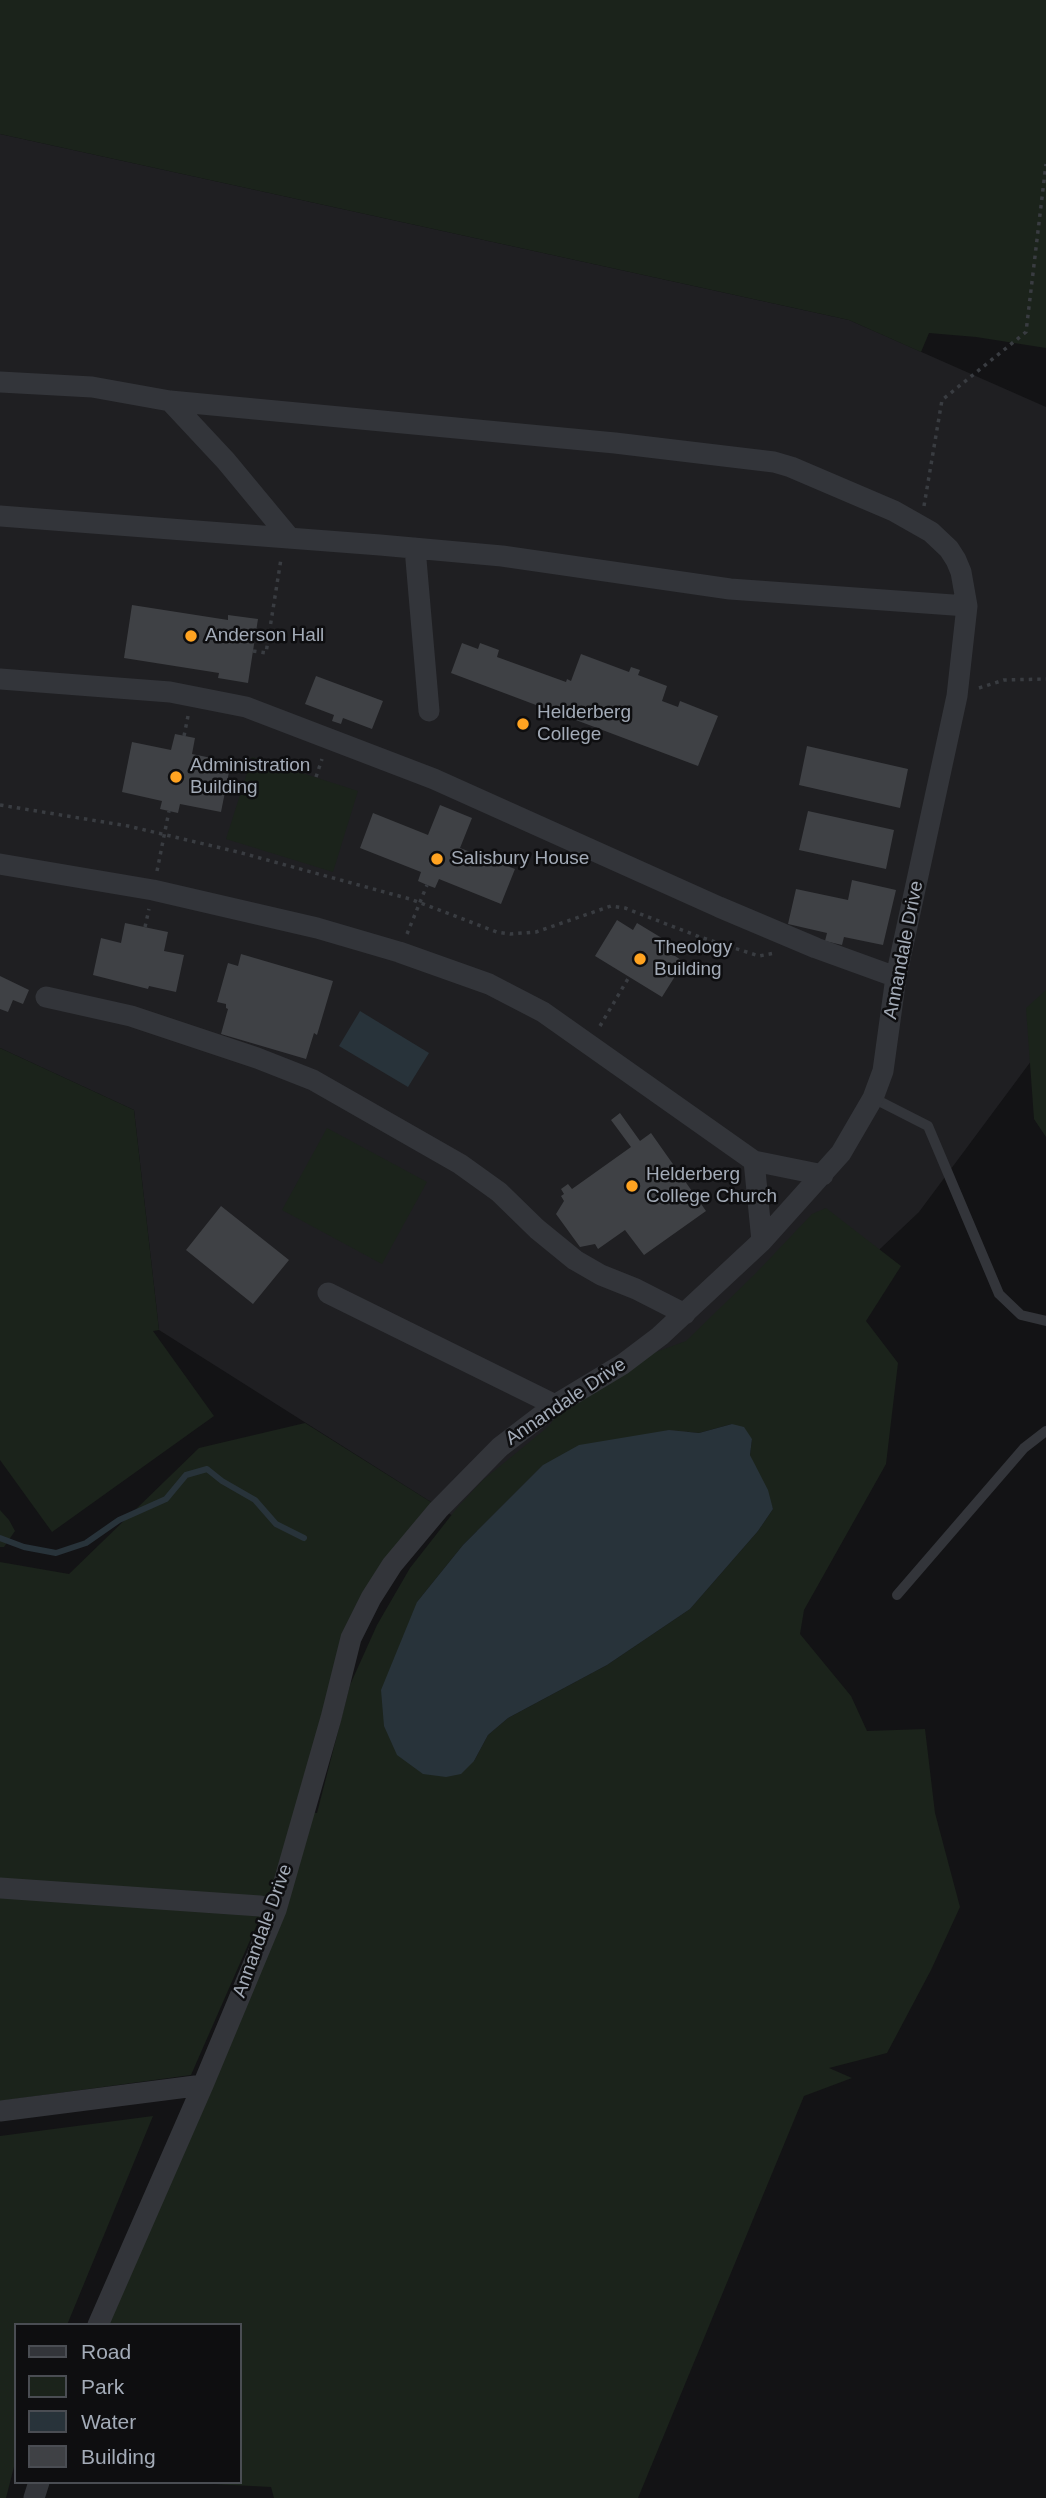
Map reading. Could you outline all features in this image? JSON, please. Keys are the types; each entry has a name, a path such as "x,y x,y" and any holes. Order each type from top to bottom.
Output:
{"street":[{"path":"0,382 92,387 170,401 615,443 774,462 894,511 921,526"},
{"path":"170,401 226,461 286,536"},
{"path":"0,516 286,536 502,556 730,589 967,606"},
{"name":"Annandale Drive","path":"99,2323 276,1910 351,1638 371,1598 392,1565 438,1510 500,1447 555,1405 623,1364 685,1314 762,1241 841,1153 873,1098 883,1071 896,977 957,696 967,606 961,572 948,549 921,526"},
{"path":"415,548 429,710"},
{"path":"0,679 170,692 246,707 434,779 719,907 816,948 896,977"},
{"path":"0,864 105,880 317,928 389,949 489,985 521,999 590,1044 754,1161 823,1175"},
{"path":"46,997 131,1016 257,1058 313,1080 460,1164 499,1192 537,1229 575,1260 685,1314"},
{"path":"754,1161 762,1241"},
{"path":"328,1293 555,1405"},
{"path":"0,1888 261,1906 276,1910"},
{"path":"0,2111 203,2085"}],"lane":[{"path":"873,1098 928,1126 999,1294 1021,1315 1046,1321"},
{"path":"897,1595 1024,1448 1046,1431"}],"path":[{"path":"921,526 942,400 1026,332 1046,164"},
{"path":"253,651 266,653 286,536"},
{"path":"957,696 1004,680 1046,678"},
{"path":"184,736 188,715"},
{"path":"316,777 318,771"},
{"path":"0,805 164,834 238,852 419,903 484,929 510,934 536,932 604,906 619,906 759,956 782,953"},
{"path":"156,872 169,811"},
{"path":"405,937 427,885"},
{"path":"590,1044 629,977"}],"shaded area":[{"name":"Helderberg College","path":"0,134 849,320 1046,407 1046,1041 919,1212 540,1571 159,1330 134,1110 0,1048"}],"green space":[{"path":"0,0 1046,0 1046,348 929,333 921,352 849,320 0,134"},
{"path":"252,757 358,791 333,872 226,839"},
{"path":"1046,990 1046,1137 1034,1119 1026,1008"},
{"path":"0,1048 134,1110 159,1330 153,1331 214,1416 52,1532 0,1460"},
{"path":"327,1128 427,1182 382,1264 282,1210"},
{"path":"826,1208 901,1266 866,1321 898,1363 886,1464 804,1610 800,1634 851,1696 867,1731 925,1729 935,1813 960,1907 931,1970 887,2053 829,2068 852,2078 804,2096 638,2498 274,2498 271,2487 213,2484 242,2484 242,2323 104,2323 309,1812 317,1813 350,1685 377,1625 410,1568 457,1508 483,1480 549,1426 564,1405 623,1364 686,1341 812,1214","holes":["732,1424 752,1439 750,1455 773,1509 758,1531 690,1609 607,1665 508,1718 488,1735 474,1761 417,1602 463,1545 543,1465 669,1430 699,1433"]},
{"path":"305,1423 434,1504 386,1559 269,1900 0,1883 0,1562 69,1574 199,1448"},
{"path":"0,1510 15,1531 4,1547 0,1547"},
{"path":"0,1895 262,1913 191,2075 0,2101"},
{"path":"153,2116 68,2323 14,2323 14,2467 6,2498 0,2498 0,2136"}],"water":[{"path":"360,1011 429,1053 408,1087 339,1046"},
{"path":"732,1424 744,1427 752,1439 750,1455 768,1490 773,1509 758,1531 690,1609 607,1665 508,1718 488,1735 474,1761 461,1774 446,1777 423,1774 397,1755 384,1726 381,1690 417,1602 463,1545 543,1465 579,1445 669,1430 699,1433"}],"building":[{"name":"Anderson Hall","path":"132,605 228,620 228,615 258,619 248,683 218,678 219,673 124,658"},
{"path":"462,643 478,649 480,643 499,650 497,657 566,682 567,679 571,681 581,654 629,672 631,667 640,670 638,675 667,686 662,701 678,707 680,701 718,716 698,766 451,673"},
{"path":"316,676 383,701 372,729 343,718 341,724 332,721 334,715 305,704"},
{"name":"Administration Building","path":"175,734 195,738 192,754 231,762 221,812 180,804 178,813 160,809 162,801 122,792 132,742 171,750"},
{"path":"807,746 908,769 900,808 799,785"},
{"name":"Salisbury House","path":"440,805 472,818 460,848 515,869 501,904 439,879 435,888 427,885 418,881 421,872 360,848 373,813 428,835"},
{"path":"808,811 894,830 886,869 799,850"},
{"path":"852,880 896,890 883,945 844,937 842,945 825,941 827,933 788,924 796,889 848,900"},
{"name":"Theology Building","path":"617,920 633,930 637,923 670,943 666,950 684,962 662,997 595,956"},
{"path":"125,923 168,932 164,951 184,955 176,992 149,986 148,989 93,975 101,938 121,943"},
{"path":"241,954 333,981 317,1035 314,1033 306,1059 221,1034 228,1009 226,1004 217,1002 228,963 238,966"},
{"path":"0,976 29,990 23,1004 13,1000 8,1012 0,1009"},
{"name":"Helderberg College Church","path":"620,1113 640,1141 651,1133 706,1211 644,1255 625,1230 598,1249 595,1244 580,1247 556,1214 564,1201 561,1189 568,1184 572,1189 631,1147 611,1120"},
{"path":"221,1206 289,1260 253,1304 186,1250"}],"waterway":[{"path":"0,1538 24,1547 56,1553 86,1543 119,1520 166,1499 186,1475 207,1469 255,1500 276,1524 304,1538"}],"place":[{"name":"Anderson Hall","path":"191,636"},
{"name":"Helderberg College","path":"523,724"},
{"name":"Administration Building","path":"176,777"},
{"name":"Salisbury House","path":"437,859"},
{"name":"Theology Building","path":"640,959"},
{"name":"Helderberg College Church","path":"632,1186"}]}
